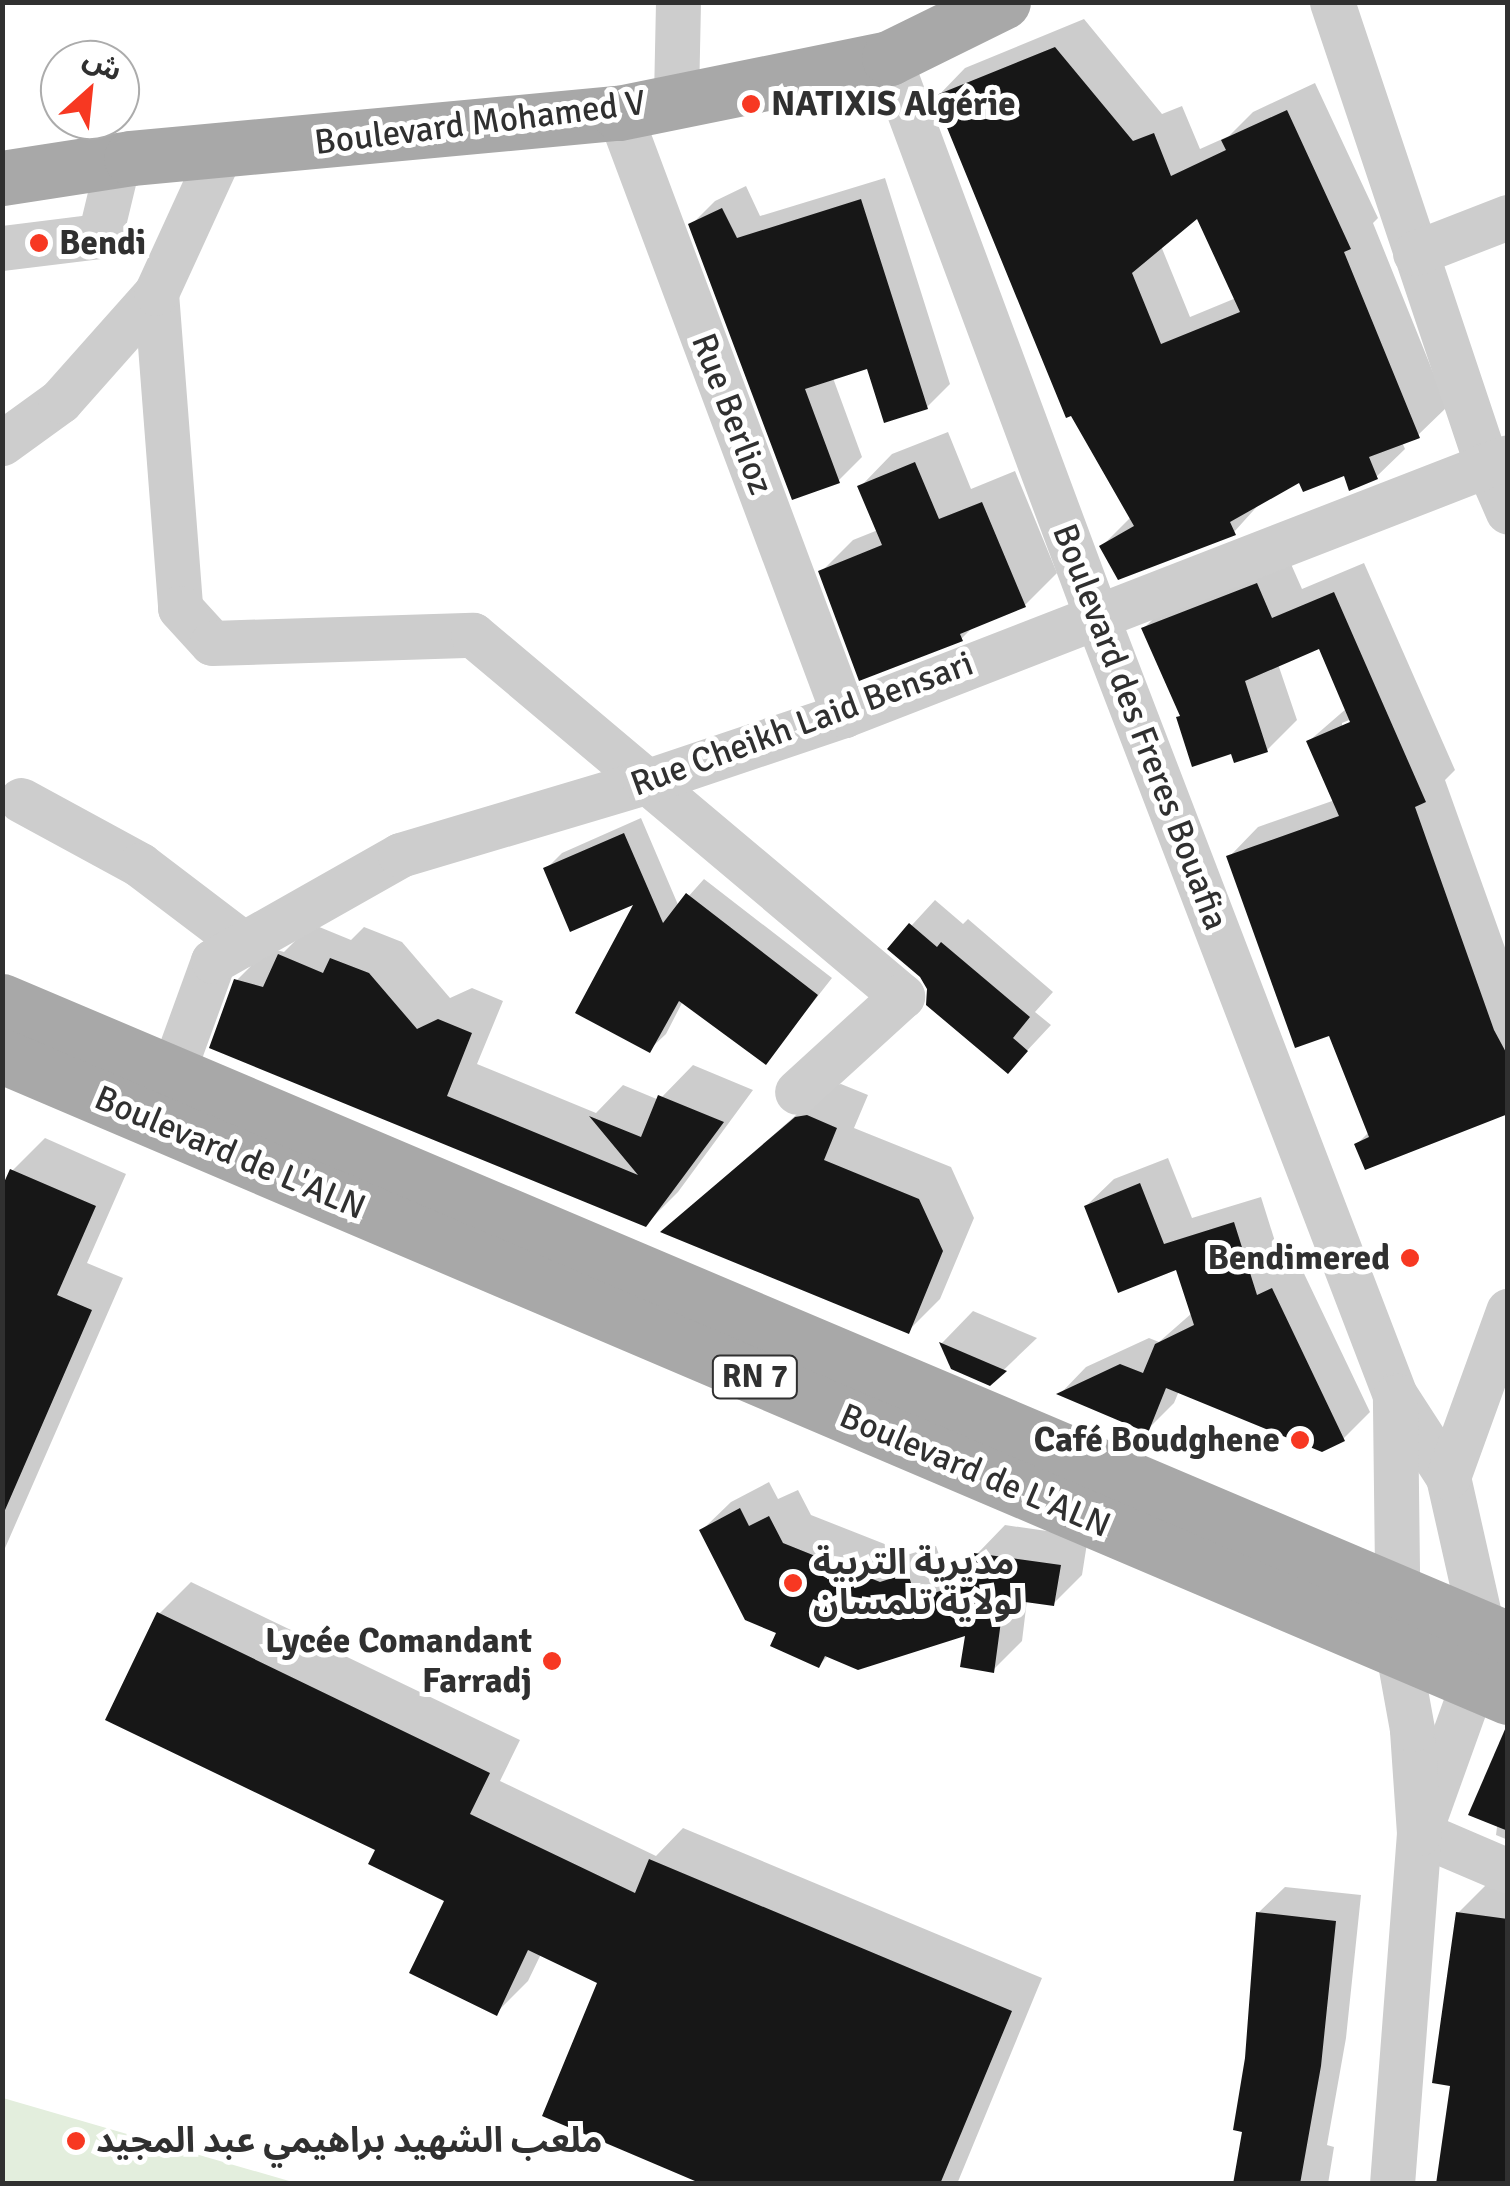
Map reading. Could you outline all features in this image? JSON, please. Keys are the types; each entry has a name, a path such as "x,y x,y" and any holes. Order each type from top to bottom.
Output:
{"main road":[{"name":"Boulevard Mohamed V","path":"2,178 118,160 619,113 676,98 889,58 1003,2"},
{"name":"Boulevard de L'ALN","path":"2,1001 1495,1634"},
{"name":"Boulevard de L'ALN","path":"2,1056 1490,1690"}],"street":[{"path":"676,98 678,2"},
{"path":"1332,2 1415,253 1497,461 1508,512"},
{"name":"Boulevard des Freres Bouafia","path":"889,58 1096,615 1395,1395"},
{"name":"Rue Berlioz","path":"619,113 844,715"},
{"path":"2,443 60,401 156,293 220,151"},
{"path":"2,248 100,236 118,160"},
{"path":"1415,253 1508,217"},
{"path":"156,293 180,608 212,643 473,636 902,996 797,1092"},
{"name":"Rue Cheikh Laid Bensari","path":"173,1071 213,962 400,856 645,782 844,715 1497,461"},
{"path":"21,800 140,865 244,944"},
{"path":"1448,1477 1508,1311"},
{"path":"1395,1395 1448,1477 1495,1634 1490,1690 1419,1832"},
{"path":"1392,2184 1419,1832 1412,1729 1398,1652 1395,1395"},
{"path":"1419,1832 1508,1871"}],"green space":[{"name":"ملعب الشهيد براهيمي عبد المجيد","path":"3,2098 296,2183 3,2183"}],"building":[{"path":"1055,47 1133,141 1154,133 1171,176 1226,150 1221,140 1287,110 1351,249 1344,252 1420,438 1369,457 1378,479 1349,491 1344,476 1303,492 1299,483 1230,522 1236,535 1118,580 1099,546 1134,526 1071,416 1066,418 934,96","holes":["1197,219 1240,312 1161,344 1132,273"]},
{"path":"861,199 928,409 884,423 867,369 805,389 840,483 792,500 688,224 722,208 737,238"},
{"path":"915,462 939,519 982,502 1026,607 960,634 963,641 859,681 818,571 882,545 857,486"},
{"path":"1257,583 1272,618 1334,592 1426,802 1415,807 1494,1030 1508,1056 1508,1114 1365,1170 1354,1144 1369,1137 1329,1036 1295,1048 1226,856 1339,816 1306,741 1350,722 1319,649 1245,681 1268,752 1234,763 1231,754 1192,767 1176,717 1180,716 1141,628"},
{"path":"624,833 663,923 686,893 818,995 766,1065 679,1001 650,1053 575,1013 633,905 570,932 543,868"},
{"path":"909,923 937,947 941,942 1030,1017 1013,1038 1028,1051 1008,1074 926,1005 927,989 920,977 887,949"},
{"path":"278,954 323,973 330,958 369,973 417,1029 438,1019 472,1033 447,1096 638,1175 589,1116 641,1137 658,1095 724,1122 646,1227 209,1048 234,979 263,987"},
{"path":"807,1115 837,1128 824,1160 919,1199 943,1251 909,1334 660,1232 795,1117"},
{"path":"10,1169 96,1206 57,1295 92,1310 2,1517 2,1187"},
{"path":"1140,1183 1164,1244 1234,1222 1257,1295 1272,1288 1345,1441 1322,1452 1166,1388 1148,1433 1056,1394 1120,1364 1143,1373 1155,1344 1194,1325 1176,1270 1118,1293 1084,1206"},
{"path":"939,1342 1007,1371 990,1386 951,1369"},
{"name":"مديرية التربية لولاية تلمسان","path":"740,1508 749,1526 769,1516 783,1543 880,1582 908,1573 916,1599 970,1581 974,1553 1061,1565 1054,1606 1004,1599 994,1673 960,1667 965,1636 858,1670 825,1656 819,1668 770,1646 776,1633 745,1620 699,1530"},
{"path":"157,1612 490,1773 470,1814 635,1893 649,1859 1012,2011 940,2184 702,2184 542,2116 597,1983 528,1950 497,2016 409,1973 444,1901 368,1864 375,1850 105,1720"},
{"path":"1508,1728 1508,1831 1468,1815"},
{"path":"1256,1912 1336,1921 1321,2066 1300,2184 1233,2184 1242,2132 1233,2130 1245,2058"},
{"path":"1456,1912 1508,1919 1508,2184 1436,2184 1450,2086 1432,2083"}],"place":[{"name":"NATIXIS Algérie","path":"751,104"},
{"name":"Bendi","path":"39,243"},
{"name":"Bendimered","path":"1410,1258"},
{"name":"Café Boudghene","path":"1300,1440"},
{"name":"مديرية التربية لولاية تلمسان","path":"793,1583"},
{"name":"Lycée Comandant Farradj","path":"552,1661"},
{"name":"ملعب الشهيد براهيمي عبد المجيد","path":"76,2141"}]}
